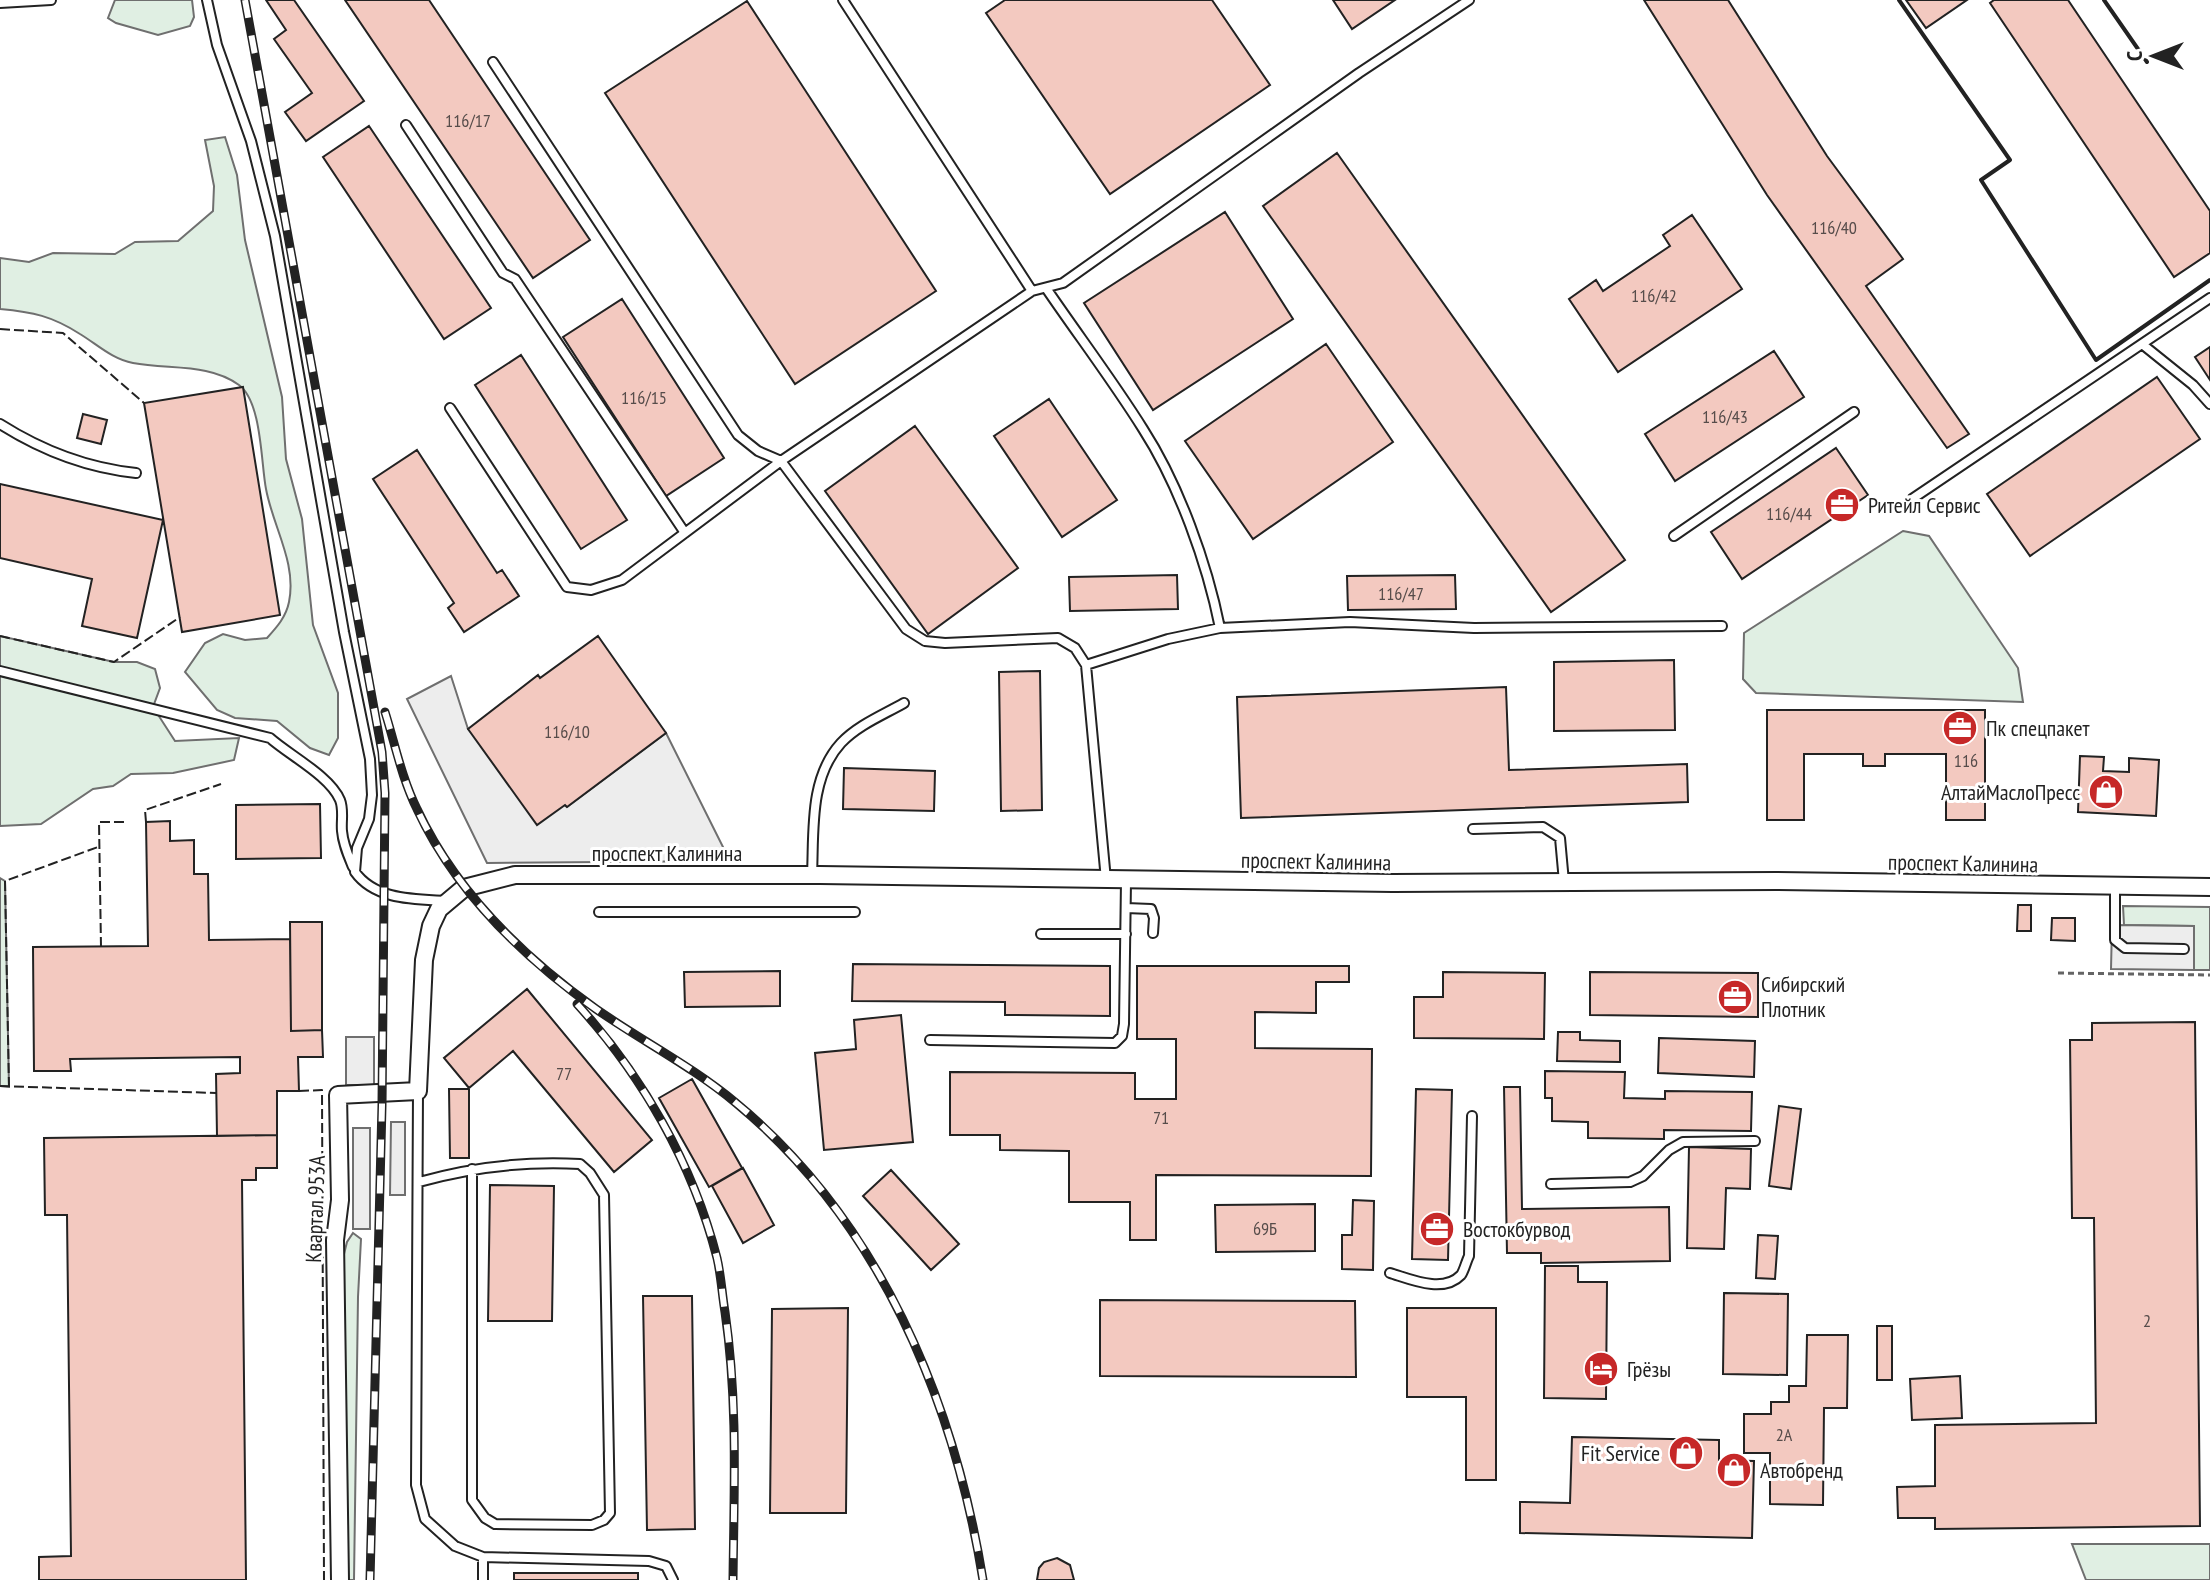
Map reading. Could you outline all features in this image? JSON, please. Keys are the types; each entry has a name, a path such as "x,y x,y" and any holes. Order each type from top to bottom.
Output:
{"street":[{"name":"проспект Калинина","path":"418,1091 425,948 435,917 447,901 464,888 515,875 812,875 1106,881 1775,881 2210,887"},
{"name":"Квартал 953А","path":"340,1580 335,1240 340,1200 338,1095 418,1091"}],"lane":[{"path":"0,3 51,0"},
{"path":"207,0 217,45 251,141 275,236 344,632 370,759 372,795 369,819 357,848 355,872"},
{"path":"843,0 1032,291"},
{"path":"450,408 567,587 591,590 622,580 781,461 1032,291 1063,283 1359,73 1469,0"},
{"path":"493,62 738,435 758,451 781,461 906,629 925,641 945,643 1058,638 1075,648 1086,665 1106,881"},
{"path":"406,125 503,273 515,279 685,533"},
{"path":"1046,288 1145,431 1178,498 1203,561 1220,628"},
{"path":"1912,499 2210,298"},
{"path":"2142,344 2193,385 2210,404"},
{"path":"1674,536 1854,412"},
{"path":"0,424 32,442 82,462 109,470 136,473"},
{"path":"1086,665 1168,639 1220,628 1350,622 1474,628 1722,626"},
{"path":"0,671 270,738 335,791 343,810 345,848 355,872 365,885 384,894 447,901"},
{"path":"812,875 819,783 828,760 842,742 860,728 904,703"},
{"path":"1473,829 1543,827 1560,838 1564,883"},
{"path":"930,1040 1115,1043 1122,1036 1124,1024 1126,881"},
{"path":"2115,886 2115,940 2125,948 2184,949"},
{"path":"1126,908 1151,909 1153,933"},
{"path":"599,912 855,912"},
{"path":"1041,934 1126,934"},
{"path":"418,1091 416,1485 425,1519 455,1546 483,1557 649,1561 666,1566 673,1580"},
{"path":"1390,1273 1423,1283 1447,1284 1461,1274 1469,1256 1472,1116"},
{"path":"1551,1184 1630,1182 1643,1176 1669,1150 1683,1142 1755,1141"},
{"path":"419,1182 472,1169 539,1162 580,1164 604,1195 610,1513 604,1520 592,1525 495,1524 485,1518 472,1500 472,1169"},
{"path":"483,1557 483,1580"}],"path":[{"path":"2058,973 2210,975"}],"green space":[{"path":"115,0 192,0 194,17 190,26 158,35 108,18"},
{"path":"225,137 237,175 245,240 282,397 286,459 302,519 313,625 338,693 338,738 329,755 310,748 277,721 235,718 217,710 185,672 205,643 223,634 245,640 267,638 278,626 289,602 290,573 269,503 256,419 247,393 239,385 215,373 125,361 51,319 0,309 0,258 29,262 53,253 115,254 135,242 178,241 213,211 214,186 205,140"},
{"path":"1903,531 1929,536 2018,668 2023,702 1756,693 1743,679 1744,633"},
{"path":"0,636 114,662 137,662 155,669 160,688 153,707 175,741 239,738 234,760 173,773 131,774 113,786 93,789 41,824 0,826"},
{"path":"0,878 5,881 9,1087 0,1086"},
{"path":"2123,906 2210,907 2210,970 2194,970 2194,926 2124,925"},
{"path":"353,1233 361,1239 354,1580 344,1580 343,1258"},
{"path":"2072,1544 2210,1544 2210,1580 2086,1580"}],"shaded area":[{"path":"451,676 468,729 567,807 666,733 730,861 487,863 407,699"},
{"path":"2112,925 2194,926 2194,970 2111,969"},
{"path":"346,1037 374,1037 374,1085 346,1085"},
{"path":"391,1122 405,1122 405,1195 390,1195"},
{"path":"353,1128 370,1128 370,1229 353,1229"}],"building":[{"path":"266,0 294,0 364,101 306,141 285,112 312,93 274,39 286,30"},
{"path":"345,0 429,0 590,240 533,278"},
{"path":"1005,0 1212,0 1270,85 1110,194 986,13"},
{"path":"1333,0 1395,0 1352,29"},
{"path":"1644,0 1728,0 1827,156 1903,259 1866,286 1969,434 1947,448 1767,195"},
{"path":"1906,0 1967,0 1926,28"},
{"path":"1994,0 2068,0 2210,211 2210,253 2174,277 1990,3"},
{"path":"747,1 936,291 795,384 605,93"},
{"path":"369,126 491,308 444,339 323,157"},
{"path":"1337,153 1625,560 1551,612 1263,206"},
{"path":"1225,212 1293,319 1153,410 1084,303"},
{"path":"1692,215 1742,289 1618,372 1569,299 1596,280 1603,291 1670,246 1663,235"},
{"path":"622,299 724,458 666,496 563,337"},
{"path":"1326,344 1393,442 1253,539 1185,441"},
{"path":"2210,347 2210,380 2195,357"},
{"path":"1774,351 1804,397 1675,481 1645,434"},
{"path":"521,355 627,520 581,549 475,385"},
{"path":"2157,377 2200,439 2030,556 1987,494"},
{"path":"243,387 280,615 182,632 144,403"},
{"path":"1049,399 1117,500 1062,537 994,436"},
{"path":"83,414 107,420 101,444 77,438"},
{"path":"915,426 1018,568 928,634 825,491"},
{"path":"1836,448 1868,495 1742,579 1711,532"},
{"path":"417,450 497,573 502,570 519,596 464,632 448,608 454,603 373,479"},
{"path":"0,484 163,520 137,638 82,626 92,579 0,558"},
{"path":"1177,575 1178,609 1070,611 1069,577"},
{"path":"1455,575 1456,609 1348,610 1347,576"},
{"path":"598,636 666,733 567,807 565,805 537,825 468,729 538,675 540,678"},
{"path":"1674,660 1675,730 1554,731 1554,662"},
{"path":"1040,671 1042,810 1001,811 999,672"},
{"path":"1506,687 1509,770 1687,764 1688,802 1241,818 1237,697"},
{"path":"1767,710 1985,710 1985,820 1946,820 1946,754 1885,754 1885,766 1863,766 1863,754 1804,754 1804,820 1767,820"},
{"path":"2080,756 2104,757 2103,771 2129,772 2129,758 2159,760 2156,816 2078,812"},
{"path":"844,768 935,771 934,811 843,809"},
{"path":"320,804 321,858 236,859 236,805"},
{"path":"170,821 170,841 194,840 194,874 208,874 209,940 290,939 291,1031 322,1030 323,1057 298,1057 299,1091 277,1091 277,1135 217,1136 216,1074 240,1073 240,1057 70,1059 71,1071 34,1071 33,947 148,946 146,822"},
{"path":"2018,905 2031,905 2031,931 2017,931"},
{"path":"2052,918 2075,918 2075,941 2051,940"},
{"path":"290,922 322,922 322,1030 291,1031"},
{"path":"853,964 1110,966 1110,1016 1005,1015 1005,1002 852,1001"},
{"path":"1137,966 1349,966 1349,982 1316,982 1316,1013 1255,1012 1255,1048 1372,1049 1371,1176 1156,1175 1156,1240 1130,1240 1130,1202 1069,1202 1069,1151 1000,1150 1000,1135 950,1135 950,1072 1135,1073 1135,1099 1176,1099 1176,1039 1137,1039"},
{"path":"780,971 780,1006 685,1007 684,972"},
{"path":"1443,972 1545,973 1544,1039 1414,1038 1414,997 1443,997"},
{"path":"1590,972 1758,973 1758,1017 1590,1015"},
{"path":"527,989 652,1140 614,1172 513,1051 469,1088 444,1058"},
{"path":"901,1015 913,1142 824,1150 815,1053 856,1049 854,1020"},
{"path":"2195,1022 2200,1526 1935,1529 1935,1518 1898,1518 1897,1487 1935,1486 1935,1425 2096,1423 2094,1218 2072,1218 2070,1040 2092,1040 2092,1023"},
{"path":"1558,1032 1580,1032 1580,1040 1620,1041 1620,1062 1557,1061"},
{"path":"1659,1038 1755,1041 1754,1077 1658,1073"},
{"path":"1545,1071 1625,1072 1624,1098 1665,1099 1665,1091 1752,1092 1751,1131 1664,1130 1664,1139 1588,1138 1588,1122 1552,1121 1552,1098 1545,1098"},
{"path":"692,1079 742,1168 709,1187 659,1098"},
{"path":"1504,1087 1520,1087 1522,1209 1669,1207 1670,1261 1541,1263 1541,1253 1507,1253"},
{"path":"449,1089 469,1089 469,1158 450,1158"},
{"path":"1416,1089 1452,1090 1448,1260 1412,1259"},
{"path":"1779,1106 1801,1109 1791,1189 1769,1186"},
{"path":"277,1135 277,1168 256,1168 256,1180 242,1180 246,1580 39,1580 39,1557 71,1556 67,1215 45,1215 44,1138"},
{"path":"1689,1147 1751,1149 1750,1189 1726,1188 1724,1249 1687,1248"},
{"path":"743,1168 774,1225 743,1243 712,1186"},
{"path":"891,1170 959,1244 931,1270 863,1196"},
{"path":"490,1185 554,1186 552,1321 488,1321"},
{"path":"1353,1200 1374,1201 1373,1270 1342,1269 1342,1235 1352,1235"},
{"path":"1315,1204 1315,1251 1216,1252 1215,1205"},
{"path":"1758,1235 1778,1236 1775,1279 1756,1278"},
{"path":"1545,1266 1578,1266 1578,1282 1607,1282 1606,1399 1544,1398"},
{"path":"1724,1293 1788,1294 1787,1375 1723,1374"},
{"path":"643,1296 692,1296 695,1529 647,1530"},
{"path":"1100,1300 1355,1301 1356,1377 1100,1376"},
{"path":"848,1308 846,1513 770,1513 772,1309"},
{"path":"1407,1308 1496,1308 1496,1480 1466,1480 1466,1397 1407,1397"},
{"path":"1877,1326 1892,1326 1892,1380 1877,1380"},
{"path":"1807,1335 1848,1335 1847,1408 1824,1408 1823,1505 1770,1504 1770,1453 1744,1453 1744,1414 1771,1414 1771,1402 1789,1402 1789,1386 1806,1386"},
{"path":"1960,1376 1962,1418 1912,1420 1910,1379"},
{"path":"1572,1437 1719,1440 1719,1460 1754,1461 1752,1538 1520,1533 1520,1502 1570,1503"},
{"path":"1057,1558 1070,1565 1074,1580 1037,1580 1039,1568 1044,1562"},
{"path":"514,1573 638,1573 638,1580 514,1580"}],"railway":[{"path":"245,0 382,752 385,793 382,1105 370,1580"},
{"path":"385,712 417,809 451,868 493,920 569,989 736,1103 786,1150 831,1202 869,1258 902,1318 930,1381 970,1513 983,1580"},
{"path":"577,1004 623,1060 662,1122 694,1189 717,1258 732,1379 733,1580"}],"fence":[{"path":"0,329 63,333 144,403"},
{"path":"0,636 114,662 180,617"},
{"path":"146,822 145,810 221,784"},
{"path":"101,947 99,822 125,822"},
{"path":"9,1087 5,881 98,847"},
{"path":"0,1086 216,1093"},
{"path":"299,1091 322,1090 324,1580"}],"wall":[{"path":"1899,0 2010,160 1981,180 2096,360 2210,280"},
{"path":"2104,0 2147,62"}],"place":[{"name":"Ритейл Сервис","path":"1842,505"},
{"name":"Пк спецпакет","path":"1960,728"},
{"name":"АлтайМаслоПресс","path":"2106,792"},
{"name":"Сибирский Плотник","path":"1735,997"},
{"name":"Востокбурвод","path":"1437,1229"},
{"name":"Грёзы","path":"1601,1369"},
{"name":"Fit Service","path":"1686,1453"},
{"name":"Автобренд","path":"1734,1470"}]}
